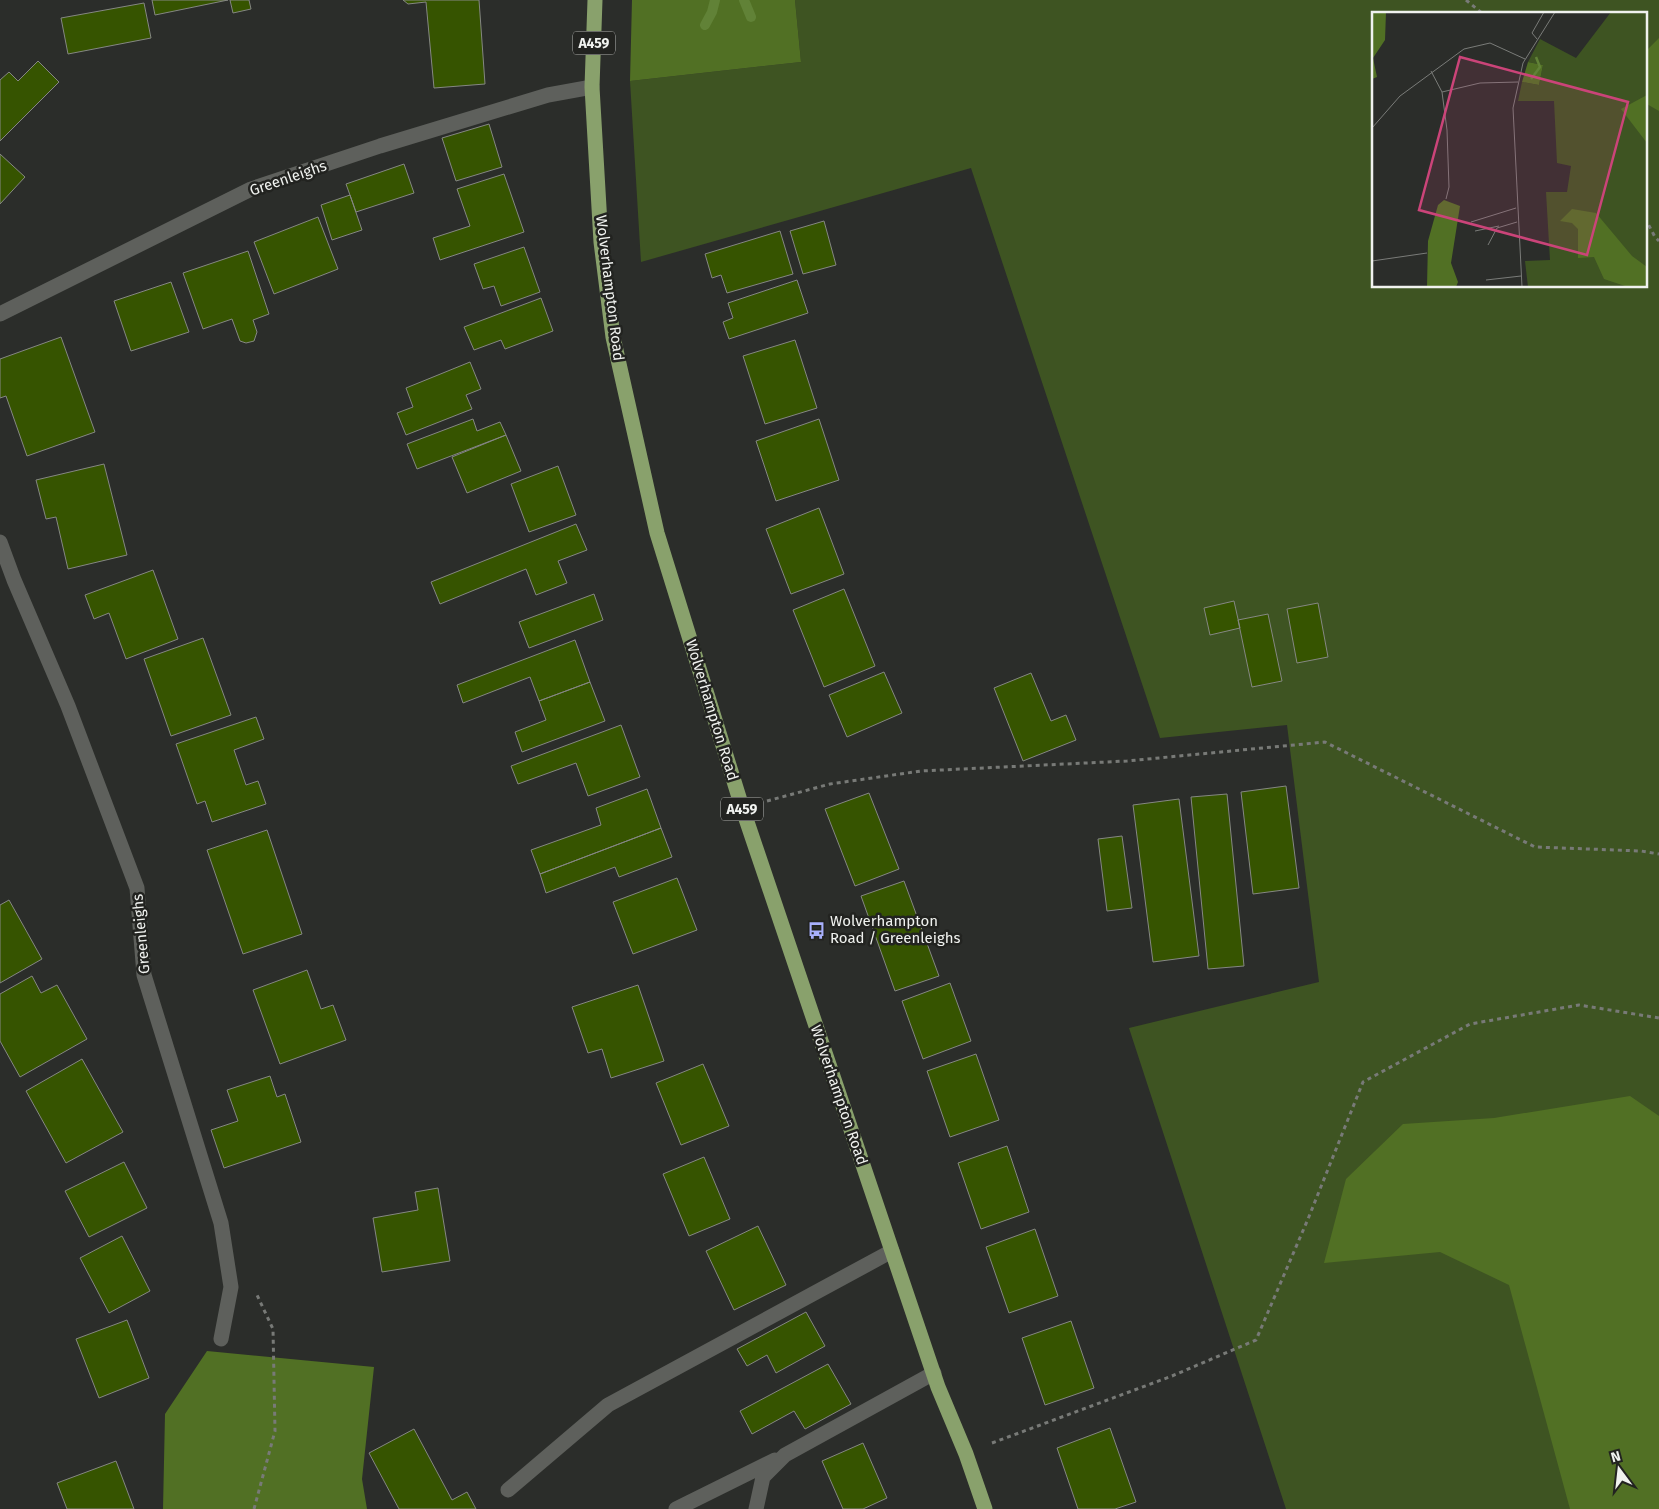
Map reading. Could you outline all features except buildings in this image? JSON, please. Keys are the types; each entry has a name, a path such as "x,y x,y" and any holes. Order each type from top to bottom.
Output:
{"main road":[{"name":"Wolverhampton Road","path":"595,0 592,87 601,242 613,337 656,533 742,807 934,1373 966,1454 985,1509"}],"street":[{"name":"Greenleighs","path":"0,314 251,189 380,146 548,95 592,87"},
{"name":"Greenleighs","path":"0,542 14,580 68,706 137,888 144,976 221,1223 231,1287 221,1339"},
{"path":"508,1490 608,1405 892,1251"},
{"path":"676,1509 785,1455 934,1373"},
{"path":"756,1509 764,1477 785,1455"}],"path":[{"path":"1466,0 1481,12"},
{"path":"1646,220 1659,241"},
{"path":"742,807 830,784 921,771 1127,761 1325,742 1535,846 1641,851 1659,854"},
{"path":"992,1443 1172,1376 1256,1340 1308,1219 1363,1082 1470,1024 1579,1005 1659,1018"},
{"path":"254,1509 275,1431 273,1329 256,1293"}],"green space":[{"path":"632,0 795,0 801,62 630,81"},
{"path":"795,0 1659,0 1659,1509 1286,1509 1129,1028 1319,982 1287,725 1160,738 971,168 641,262 630,81 801,62"},
{"path":"1659,38 1659,111 1646,104 1646,51"},
{"path":"1630,1096 1659,1116 1659,1509 1570,1509 1509,1285 1440,1252 1324,1263 1346,1179 1403,1124 1494,1118"},
{"path":"207,1351 374,1367 362,1479 367,1509 163,1509 165,1414"}],"waterway":[{"path":"705,25 712,12 715,0"},
{"path":"744,0 751,17"}],"place":[{"name":"Wolverhampton Road / Greenleighs","path":"816,930"}]}
